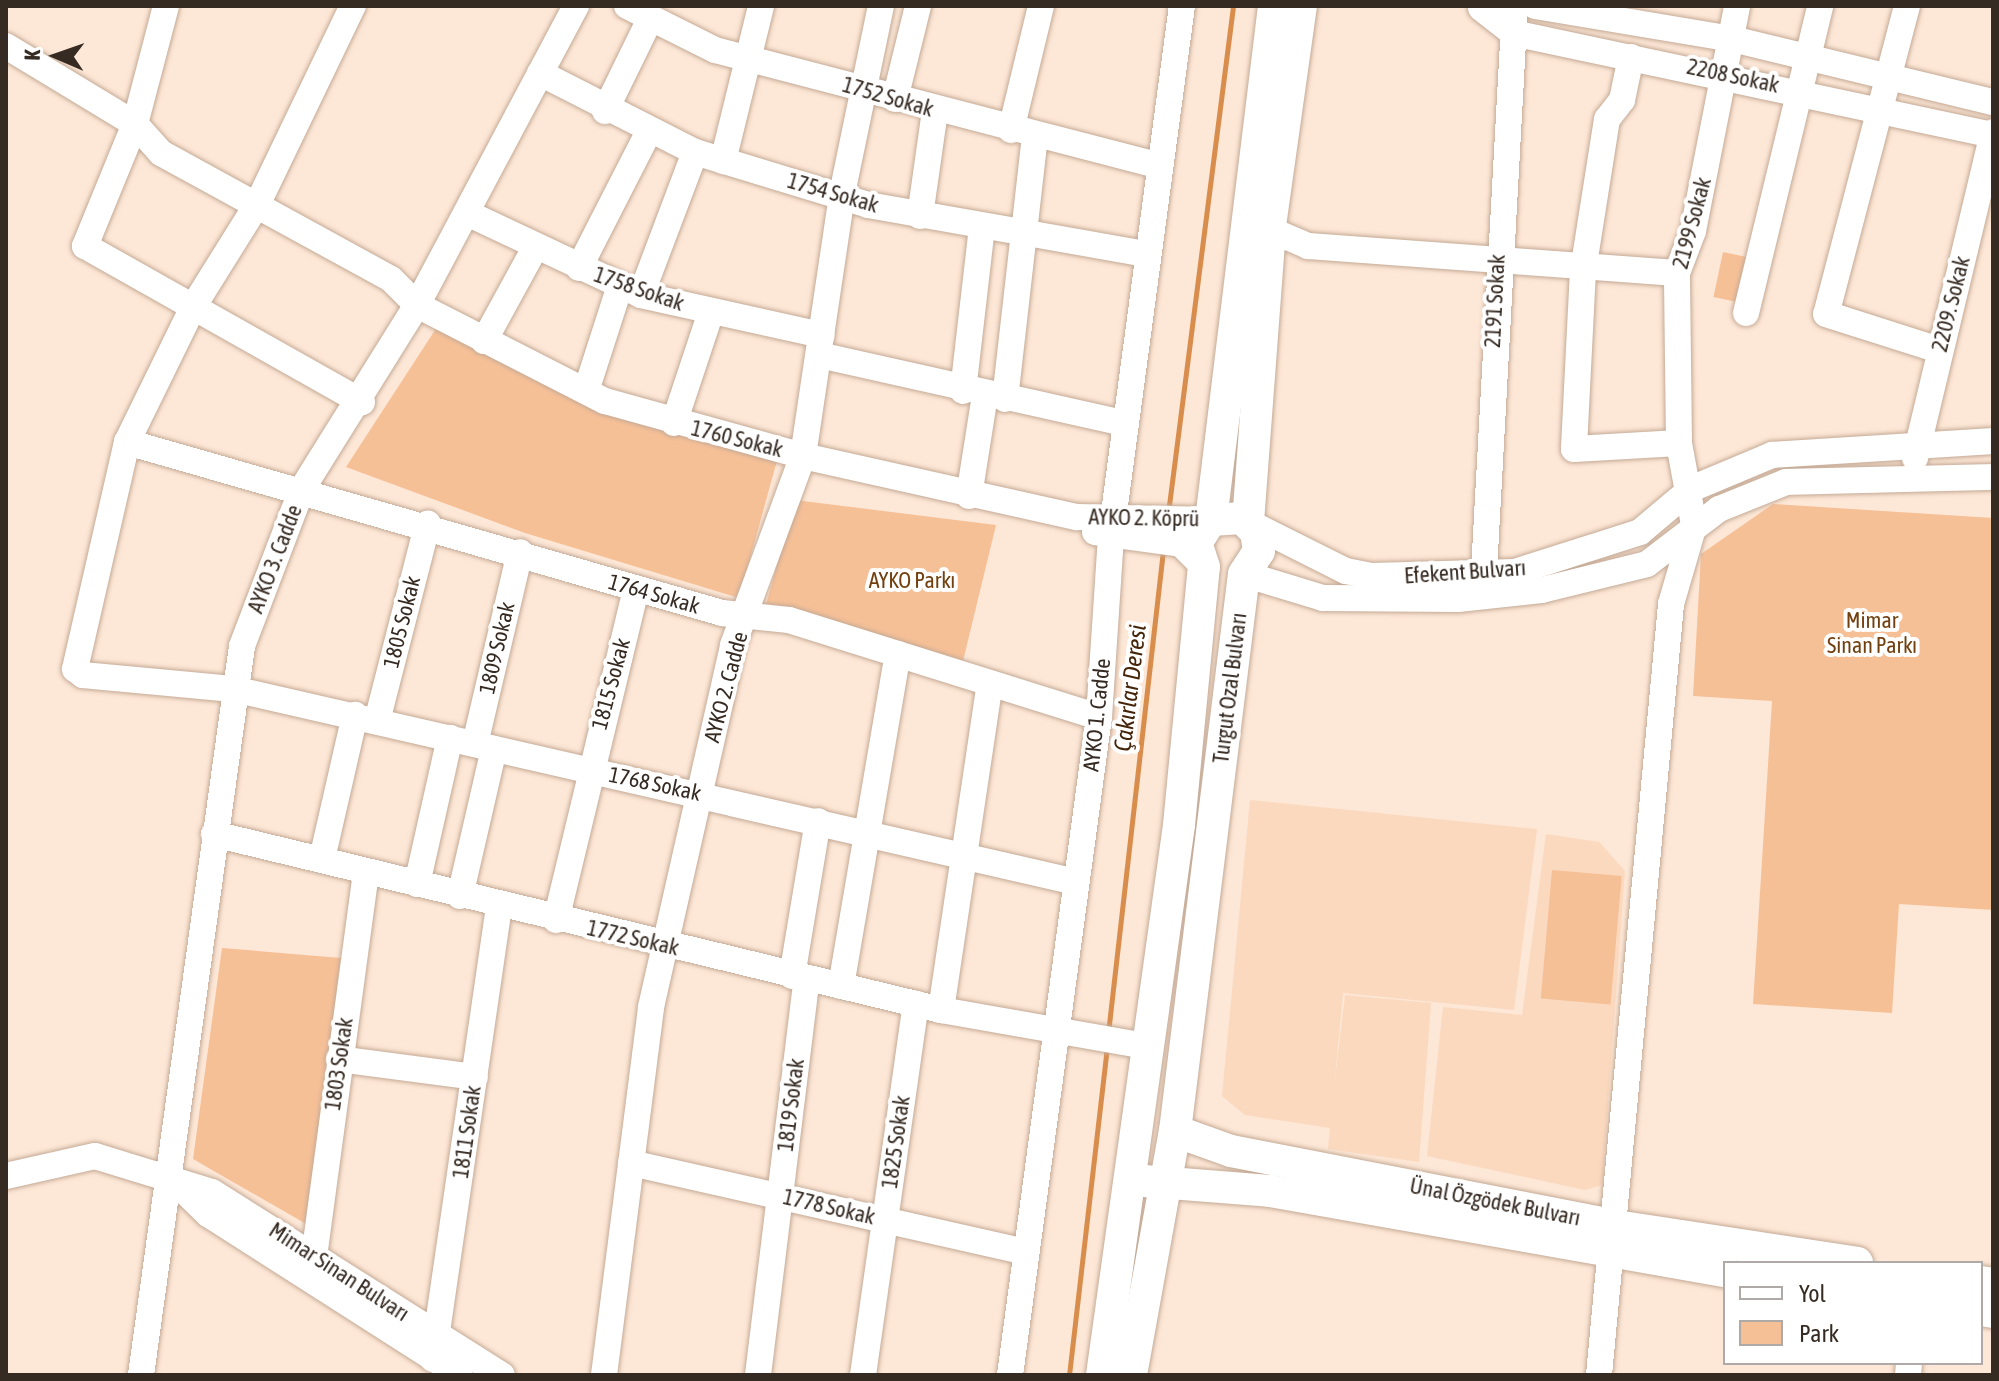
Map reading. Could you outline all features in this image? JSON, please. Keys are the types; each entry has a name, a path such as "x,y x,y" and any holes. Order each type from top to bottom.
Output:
{"main road":[{"name":"Turgut Ozal Bulvarı","path":"1131,1375 1175,1131 1244,574 1259,551 1248,522 1256,240 1274,6"},
{"name":"Turgut Ozal Bulvarı","path":"1102,1375 1150,1047 1204,567 1196,543 1177,529 1256,240 1301,6"},
{"name":"Efekent Bulvarı","path":"1177,529 1232,515 1248,522"},
{"path":"1204,567 1225,578 1244,574"},
{"name":"Ünal Özgödek Bulvarı","path":"1175,1131 1231,1151 1615,1239 1723,1270"},
{"name":"Ünal Özgödek Bulvarı","path":"1129,1180 1270,1191 1615,1239 1837,1261"}],"street":[{"path":"166,6 135,124 85,246 362,402"},
{"path":"127,442 193,307 258,203 353,6"},
{"name":"AYKO 3. Cadde","path":"141,1375 171,1178 233,689 270,560 302,489 362,402 467,213 576,6"},
{"name":"1752 Sokak","path":"627,6 650,19 748,59 935,111 1157,165"},
{"path":"723,161 761,6"},
{"name":"AYKO 2. Cadde","path":"604,1375 631,1163 666,945 733,645 749,612 803,456 842,194 881,6"},
{"path":"895,99 918,6"},
{"path":"969,496 985,395 1022,233 1023,133 1041,6"},
{"name":"AYKO 1. Cadde","path":"1010,1375 1099,717 1112,524 1157,165 1182,6"},
{"name":"2191 Sokak","path":"1483,586 1496,265 1515,6"},
{"name":"2208 Sokak","path":"1535,6 1732,39 1993,102"},
{"name":"2199 Sokak","path":"1679,443 1677,273 1727,73 1737,6"},
{"path":"1746,313 1820,6"},
{"path":"1907,6 1826,314 1939,350"},
{"name":"2208 Sokak","path":"1480,7 1513,33 1727,73 1993,133"},
{"path":"605,111 650,19"},
{"name":"1760 Sokak","path":"6,46 135,124 161,153 258,203 391,279 417,305 586,391 674,423 969,496 1077,517"},
{"path":"1631,57 1622,100 1607,119 1583,270 1574,449 1679,443"},
{"name":"1754 Sokak","path":"540,73 648,133 723,161 920,216 1146,254"},
{"path":"920,216 935,111"},
{"path":"579,268 648,133"},
{"name":"2209. Sokak","path":"1911,477 1993,133"},
{"path":"586,391 695,152"},
{"name":"1758 Sokak","path":"467,213 535,248 630,290 985,395 1124,423"},
{"path":"982,226 985,395"},
{"path":"1256,240 1496,265 1677,273"},
{"path":"484,341 535,248"},
{"path":"674,423 711,312"},
{"name":"Efekent Bulvarı","path":"1248,522 1346,571 1483,586 1585,555 1640,532 1691,489 1772,455 1918,442 1993,441"},
{"name":"1764 Sokak","path":"127,442 428,523 722,613 749,612 898,654 1099,717"},
{"name":"1768 Sokak","path":"127,442 75,669 83,675 233,689 1076,882"},
{"path":"1599,1375 1615,1239 1671,604 1694,525 1691,489 1679,443"},
{"path":"1671,604 1661,512 1679,443"},
{"path":"1244,574 1323,598 1602,580 1663,551 1694,525 1786,482 1993,477"},
{"name":"AYKO 2. Köprü","path":"1077,517 1092,532 1112,524 1177,529"},
{"name":"1805 Sokak","path":"322,859 428,523"},
{"name":"1809 Sokak","path":"473,743 520,552"},
{"name":"1815 Sokak","path":"556,920 589,769 636,589"},
{"path":"841,986 898,654"},
{"name":"1825 Sokak","path":"863,1375 885,1220 928,1007 965,856 990,684"},
{"path":"417,884 473,743"},
{"path":"460,896 473,743"},
{"name":"1819 Sokak","path":"758,1375 818,821"},
{"name":"1772 Sokak","path":"214,834 556,920 928,1007 1054,1034 1150,1047"},
{"name":"1803 Sokak","path":"314,1257 366,872"},
{"name":"1811 Sokak","path":"450,1361 475,1077 499,905"},
{"path":"339,1059 475,1077"},
{"name":"Ünal Özgödek Bulvarı","path":"1140,1118 1175,1131"},
{"name":"Mimar Sinan Bulvarı","path":"6,1176 95,1156 212,1192 314,1257 450,1361"},
{"name":"1778 Sokak","path":"631,1163 1026,1252"},
{"name":"Mimar Sinan Bulvarı","path":"171,1178 208,1214 450,1361 502,1375"}],"shaded area":[{"path":"1250,800 1537,829 1514,1010 1343,993 1334,1088 1345,995 1431,1003 1419,1162 1328,1149 1330,1128 1245,1115 1222,1096"},
{"path":"1546,834 1599,842 1625,871 1602,1185 1585,1190 1427,1156 1443,1007 1522,1015"}],"green space":[{"path":"1723,252 1746,257 1737,302 1713,297"},
{"path":"437,327 778,457 739,598 525,533 346,467"},
{"name":"AYKO Parkı","path":"795,500 996,525 962,665 766,605"},
{"name":"Mimar Sinan Parkı","path":"1773,504 1993,518 1993,910 1899,904 1892,1013 1753,1004 1772,701 1693,696 1701,554"},
{"path":"1552,870 1622,876 1610,1005 1541,999"},
{"path":"222,948 341,958 308,1225 193,1159"}],"waterway":[{"name":"Çakırlar Deresi","path":"1168,513 1233,6"},
{"name":"Çakırlar Deresi","path":"1108,1033 1163,551"},
{"name":"Çakırlar Deresi","path":"1069,1375 1107,1047"}]}
